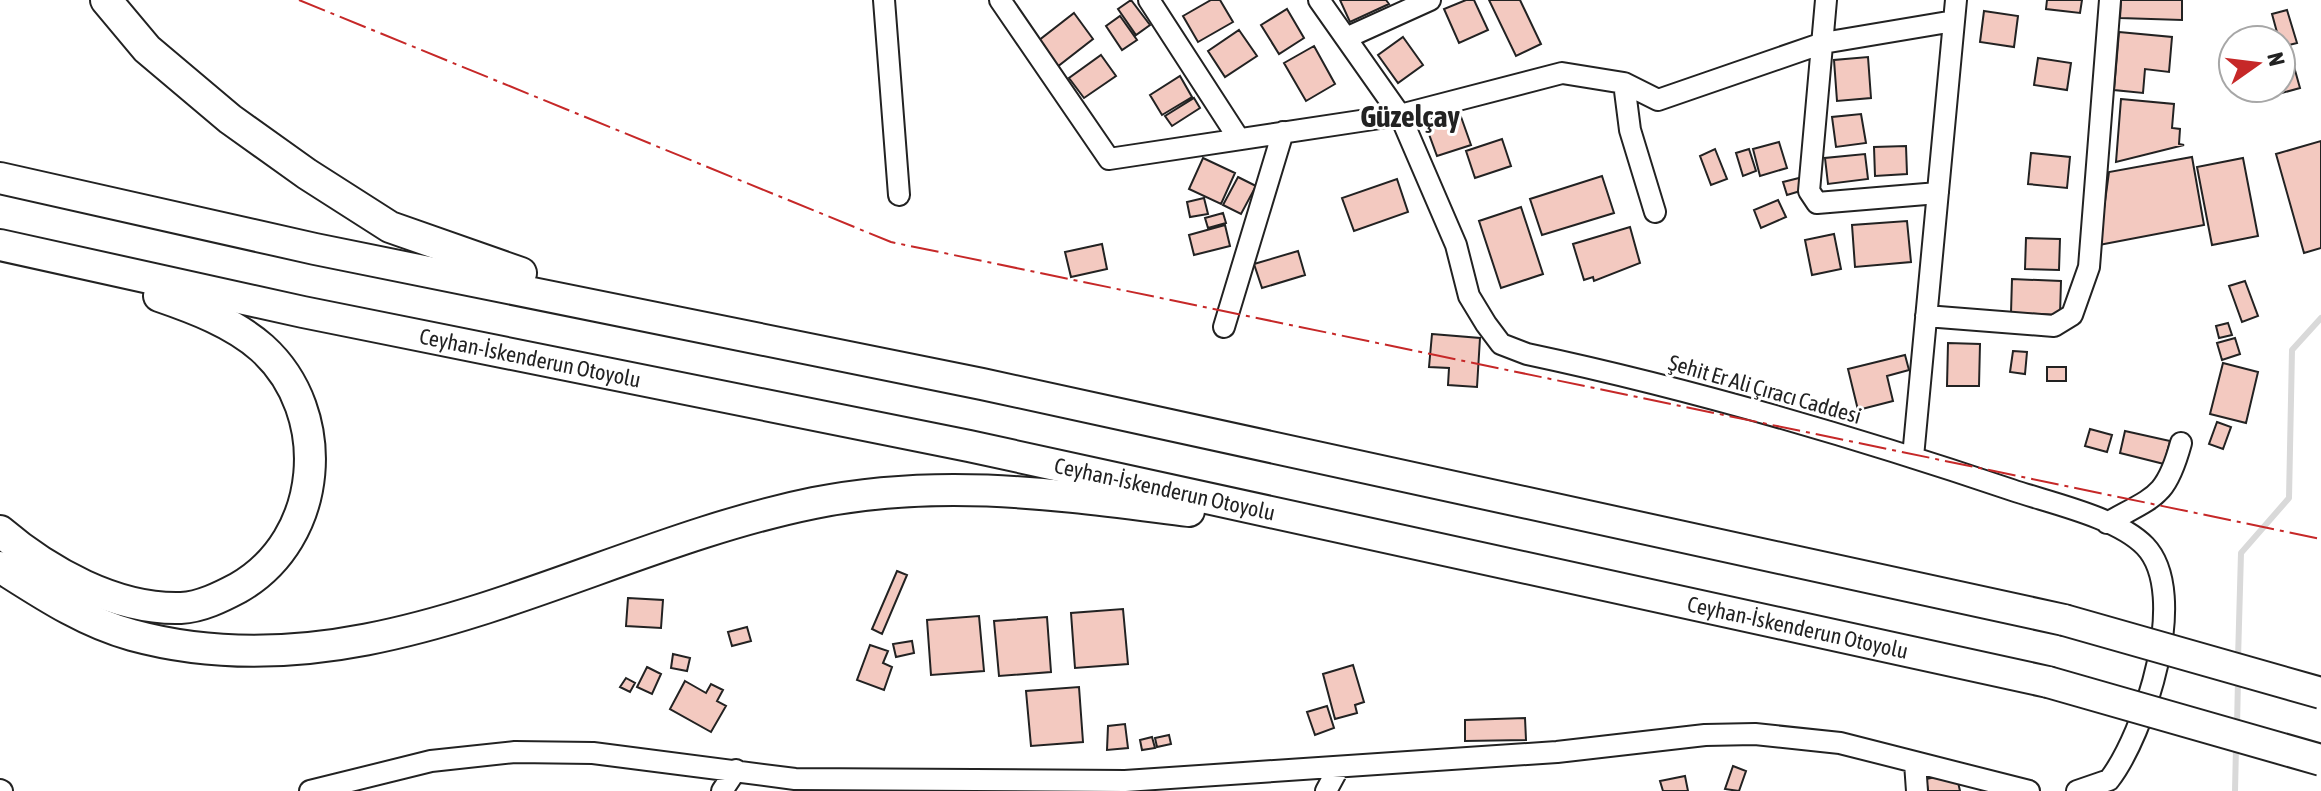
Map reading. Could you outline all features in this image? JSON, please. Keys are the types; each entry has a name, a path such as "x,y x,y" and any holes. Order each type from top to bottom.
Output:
{"highway":[{"path":"106,0 147,49 230,119 390,227 497,267 982,384"},
{"path":"0,178 315,249 982,384 2064,620 2321,693"},
{"path":"0,247 162,297 217,318 261,347 288,379 304,415 311,455 309,490 298,525 277,556 252,580 217,599 184,608 151,607 113,597 70,578 20,548 0,531"},
{"name":"Ceyhan-İskenderun Otoyolu","path":"0,247 303,312 985,449 1448,549 2048,682 2321,760"},
{"path":"0,567 57,604 130,634 206,649 276,652 344,645 436,623 723,526 815,503 916,489 1004,488 1448,549"}],"street":[{"path":"884,0 899,195"},
{"path":"1000,0 1109,159 1400,115 1562,73 1624,83 1658,100 1823,43 1955,10 1913,457"},
{"path":"1149,0 1239,139"},
{"name":"Şehit Er Ali Çıracı Caddesi","path":"1319,0 1400,115 1456,245 1469,296 1501,344 1527,354 1759,410 1913,457 2107,523 2146,547 2164,587 2166,606 2155,679 2113,785"},
{"path":"1346,38 1430,0"},
{"path":"1826,0 1809,191 1812,198 1817,203 1938,193"},
{"path":"1926,316 2054,326 2072,315 2089,267 2110,0"},
{"path":"1624,83 1630,130 1655,212"},
{"path":"1224,327 1283,132"},
{"path":"2107,523 2163,490 2172,476 2181,443"},
{"path":"310,791 393,781 431,761 515,752 593,753 736,770 825,785 1024,786 1557,752 1705,735 1755,734 1840,743 2029,791"},
{"path":"1915,763 1917,791"},
{"path":"1326,791 1339,767"},
{"path":"722,791 736,770"},
{"path":"2077,791 2113,785"}],"building":[{"path":"1131,0 1150,25 1136,35 1118,9"},
{"path":"1211,0 1220,0 1233,22 1198,42 1183,16"},
{"path":"1340,0 1386,0 1389,4 1350,22"},
{"path":"1474,0 1488,30 1459,43 1444,9"},
{"path":"1489,0 1520,0 1541,44 1516,56"},
{"path":"2047,0 2082,0 2080,13 2046,9"},
{"path":"2121,0 2182,0 2182,20 2120,18"},
{"path":"1287,9 1304,38 1279,54 1261,25"},
{"path":"2287,10 2291,24 2275,24 2272,14"},
{"path":"1984,11 2018,16 2014,47 1980,42"},
{"path":"1074,13 1093,39 1057,67 1038,41"},
{"path":"1120,16 1137,40 1122,50 1106,26"},
{"path":"1239,30 1257,56 1225,77 1208,51"},
{"path":"2119,32 2172,37 2169,72 2145,69 2143,93 2114,90"},
{"path":"1403,37 1423,65 1398,83 1378,55"},
{"path":"1314,46 1335,84 1306,101 1284,63"},
{"path":"1101,55 1116,76 1084,98 1069,78"},
{"path":"1868,57 1871,98 1837,101 1834,60"},
{"path":"2038,58 2071,63 2067,90 2034,85"},
{"path":"1180,76 1192,97 1162,115 1150,95"},
{"path":"1194,98 1200,108 1172,126 1165,116"},
{"path":"2121,99 2174,104 2172,128 2180,129 2179,144 2184,145 2116,162"},
{"path":"1460,114 1471,145 1437,156 1426,126"},
{"path":"1861,114 1866,143 1836,147 1832,117"},
{"path":"1502,139 1511,166 1475,178 1466,151"},
{"path":"2321,141 2321,248 2304,253 2276,154"},
{"path":"1779,142 1787,168 1760,176 1753,149"},
{"path":"1906,146 1907,174 1875,176 1874,147"},
{"path":"1715,149 1727,179 1711,185 1700,156"},
{"path":"1749,149 1756,171 1743,176 1736,153"},
{"path":"2031,153 2070,157 2067,188 2028,184"},
{"path":"1865,154 1868,179 1828,184 1825,158"},
{"path":"2192,157 2204,225 2099,245 2109,172"},
{"path":"1203,158 1235,173 1221,204 1189,189"},
{"path":"2243,158 2258,236 2212,245 2197,167"},
{"path":"1602,176 1614,213 1542,235 1530,199"},
{"path":"1238,177 1256,186 1241,214 1223,205"},
{"path":"1803,177 1807,189 1787,195 1783,182"},
{"path":"1397,179 1408,212 1354,231 1342,198"},
{"path":"1204,198 1208,214 1190,217 1187,202"},
{"path":"1778,200 1786,217 1761,228 1754,210"},
{"path":"1521,207 1543,274 1501,288 1479,221"},
{"path":"1223,213 1226,223 1208,228 1205,218"},
{"path":"1907,221 1911,262 1855,267 1852,225"},
{"path":"1225,225 1230,246 1194,255 1189,235"},
{"path":"1630,227 1640,263 1594,281 1593,277 1584,280 1573,244"},
{"path":"1834,234 1841,269 1812,275 1805,240"},
{"path":"2026,238 2060,239 2059,270 2025,269"},
{"path":"1102,244 1107,269 1071,277 1065,252"},
{"path":"1298,251 1305,275 1262,288 1254,264"},
{"path":"2012,279 2061,281 2060,315 2011,313"},
{"path":"2245,281 2258,316 2242,322 2229,286"},
{"path":"2228,323 2232,335 2219,338 2216,326"},
{"path":"1432,334 1480,338 1477,387 1448,385 1449,368 1429,367"},
{"path":"2235,338 2240,354 2222,360 2217,343"},
{"path":"1948,343 1980,344 1979,386 1947,386"},
{"path":"2013,351 2027,352 2025,374 2010,372"},
{"path":"1905,355 1909,370 1887,376 1893,401 1858,410 1848,369"},
{"path":"2223,363 2258,372 2246,423 2210,414"},
{"path":"2047,367 2066,367 2066,381 2047,381"},
{"path":"2217,422 2231,427 2223,449 2209,444"},
{"path":"2090,429 2112,435 2107,452 2085,446"},
{"path":"2125,431 2170,441 2164,464 2120,453"},
{"path":"897,571 907,575 882,634 872,629"},
{"path":"628,598 663,600 661,628 626,626"},
{"path":"1123,609 1128,664 1075,668 1071,613"},
{"path":"979,616 984,671 931,675 927,620"},
{"path":"1047,617 1051,672 999,676 994,621"},
{"path":"747,627 751,641 732,646 728,632"},
{"path":"912,641 914,653 896,657 893,644"},
{"path":"870,645 888,651 883,663 892,667 884,690 857,680"},
{"path":"673,654 690,658 687,671 671,668"},
{"path":"1353,665 1364,702 1355,705 1357,713 1335,719 1323,674"},
{"path":"647,667 661,674 652,694 637,687"},
{"path":"626,678 635,683 630,692 620,687"},
{"path":"685,681 706,693 711,684 723,690 717,701 726,706 711,732 670,709"},
{"path":"1079,687 1083,742 1031,746 1026,691"},
{"path":"1327,706 1334,728 1315,735 1307,712"},
{"path":"1525,718 1526,740 1465,741 1465,720"},
{"path":"1125,724 1128,748 1107,750 1108,726"},
{"path":"1169,735 1171,744 1157,747 1155,738"},
{"path":"1152,737 1155,748 1142,750 1140,740"},
{"path":"1733,766 1746,771 1739,791 1725,789"},
{"path":"1956,773 1960,791 1928,791 1926,779"},
{"path":"1685,776 1688,791 1663,791 1660,781"}],"waterway":[{"path":"2238,659 2241,553 2289,498 2292,350 2321,318"},
{"path":"2237,727 2238,679"},
{"path":"2235,791 2236,747"}],"power":[{"path":"299,0 891,242 2321,539"}],"district":[{"name":"Güzelçay","path":"1410,116"}]}
